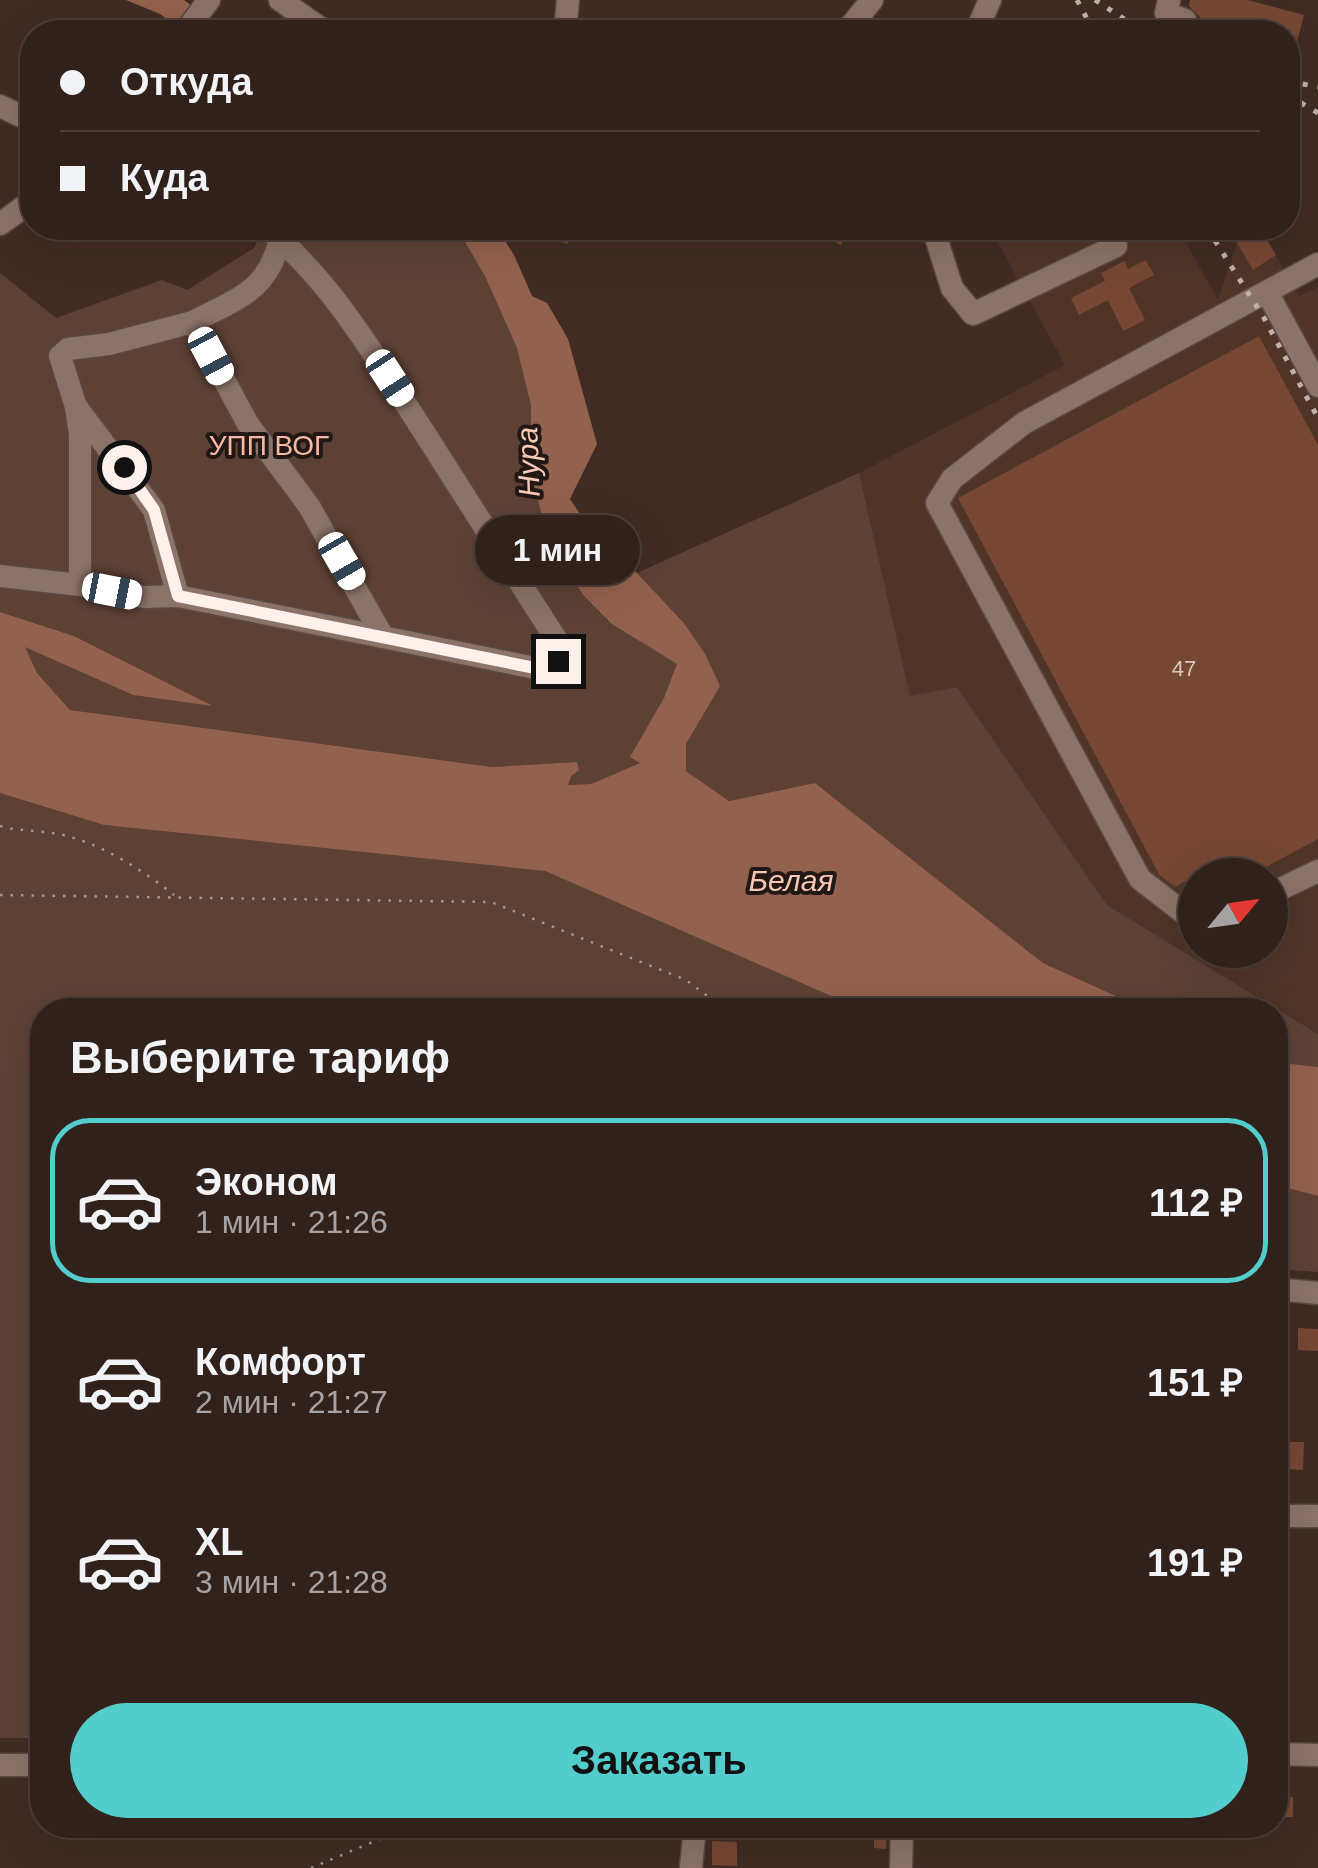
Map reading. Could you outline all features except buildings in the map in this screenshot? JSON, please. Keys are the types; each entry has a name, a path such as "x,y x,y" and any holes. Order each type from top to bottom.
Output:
{"street":[{"path":"280,0 309,20"},
{"path":"856,20 872,0"},
{"path":"1170,0 1166,14 1185,20"},
{"path":"80,585 80,434 76,406 60,356 68,349 109,344 193,322 259,284 274,266 274,240"},
{"path":"0,576 144,597 178,596 545,670 558,661 556,639 369,346 316,274 281,240"},
{"path":"936,240 952,288 974,314 1116,246"},
{"path":"1178,908 1140,879 937,503 952,479 1024,424 1318,264"},
{"path":"1267,292 1318,386"},
{"path":"193,322 248,424 309,506 382,637"},
{"path":"76,406 154,510 178,596"},
{"path":"1288,885 1318,870"},
{"path":"1288,1290 1318,1293"},
{"path":"1288,1516 1318,1516"},
{"path":"1288,1754 1318,1755"},
{"path":"0,1765 30,1765"},
{"path":"691,1868 694,1838"},
{"path":"901,1868 902,1838"}],"path":[{"path":"0,826 63,835 137,866 175,896"},
{"path":"0,894 491,902 686,980 710,998"},
{"path":"311,1868 382,1838"}],"shaded area":[{"path":"997,240 1185,240 1218,300 1237,243 1267,240 1299,296 1318,287 1318,1034 1288,1016 1288,998 1259,998 1210,968 1288,968 1288,858 1178,858 1178,948 1107,905 957,687 910,697 859,473 1065,365"}],"green space":[{"name":"УПП ВОГ","path":"258,240 472,240 540,364 539,497 682,659 642,762 591,784 567,785 577,762 492,767 70,710 37,673 24,646 133,695 209,704 74,636 0,612 0,273 56,318 162,280 187,290 254,248"},
{"path":"859,473 910,696 957,687 1107,905 1178,948 1178,968 1210,968 1259,998 1120,998 1043,963 815,783 729,801 686,771 686,744 719,686 683,622 637,573"},
{"path":"0,793 104,825 545,871 836,998 30,998 30,1738 0,1738"},
{"path":"1288,1016 1318,1034 1318,1067 1288,1064"},
{"path":"1288,1188 1318,1196 1318,1272 1288,1270"}],"water":[{"path":"126,0 184,0 211,20 168,20"},
{"name":"Белая","path":"464,240 505,240 532,296 547,303 568,339 597,444 570,499 594,535 683,622 705,654 720,686 686,744 686,771 729,801 815,783 1043,963 1120,998 836,998 545,871 104,825 0,793 0,612 74,636 213,706 133,695 25,647 37,673 70,710 492,767 577,762 579,770 568,785 591,784 640,763 630,757 664,698 677,664 612,624 585,597 550,549 531,471 531,405 517,348"},
{"path":"1288,1064 1318,1067 1318,1196 1288,1188"}],"railway":[{"path":"1077,0 1088,20"},
{"path":"1095,0 1126,20"},
{"path":"1300,83 1318,87"},
{"path":"1300,102 1318,113"},
{"path":"1215,240 1264,318 1318,418"}],"route":[{"path":"124,467 154,510 178,596 545,670 558,661"}],"water label":[{"name":"Нура","path":"528,462"}]}
